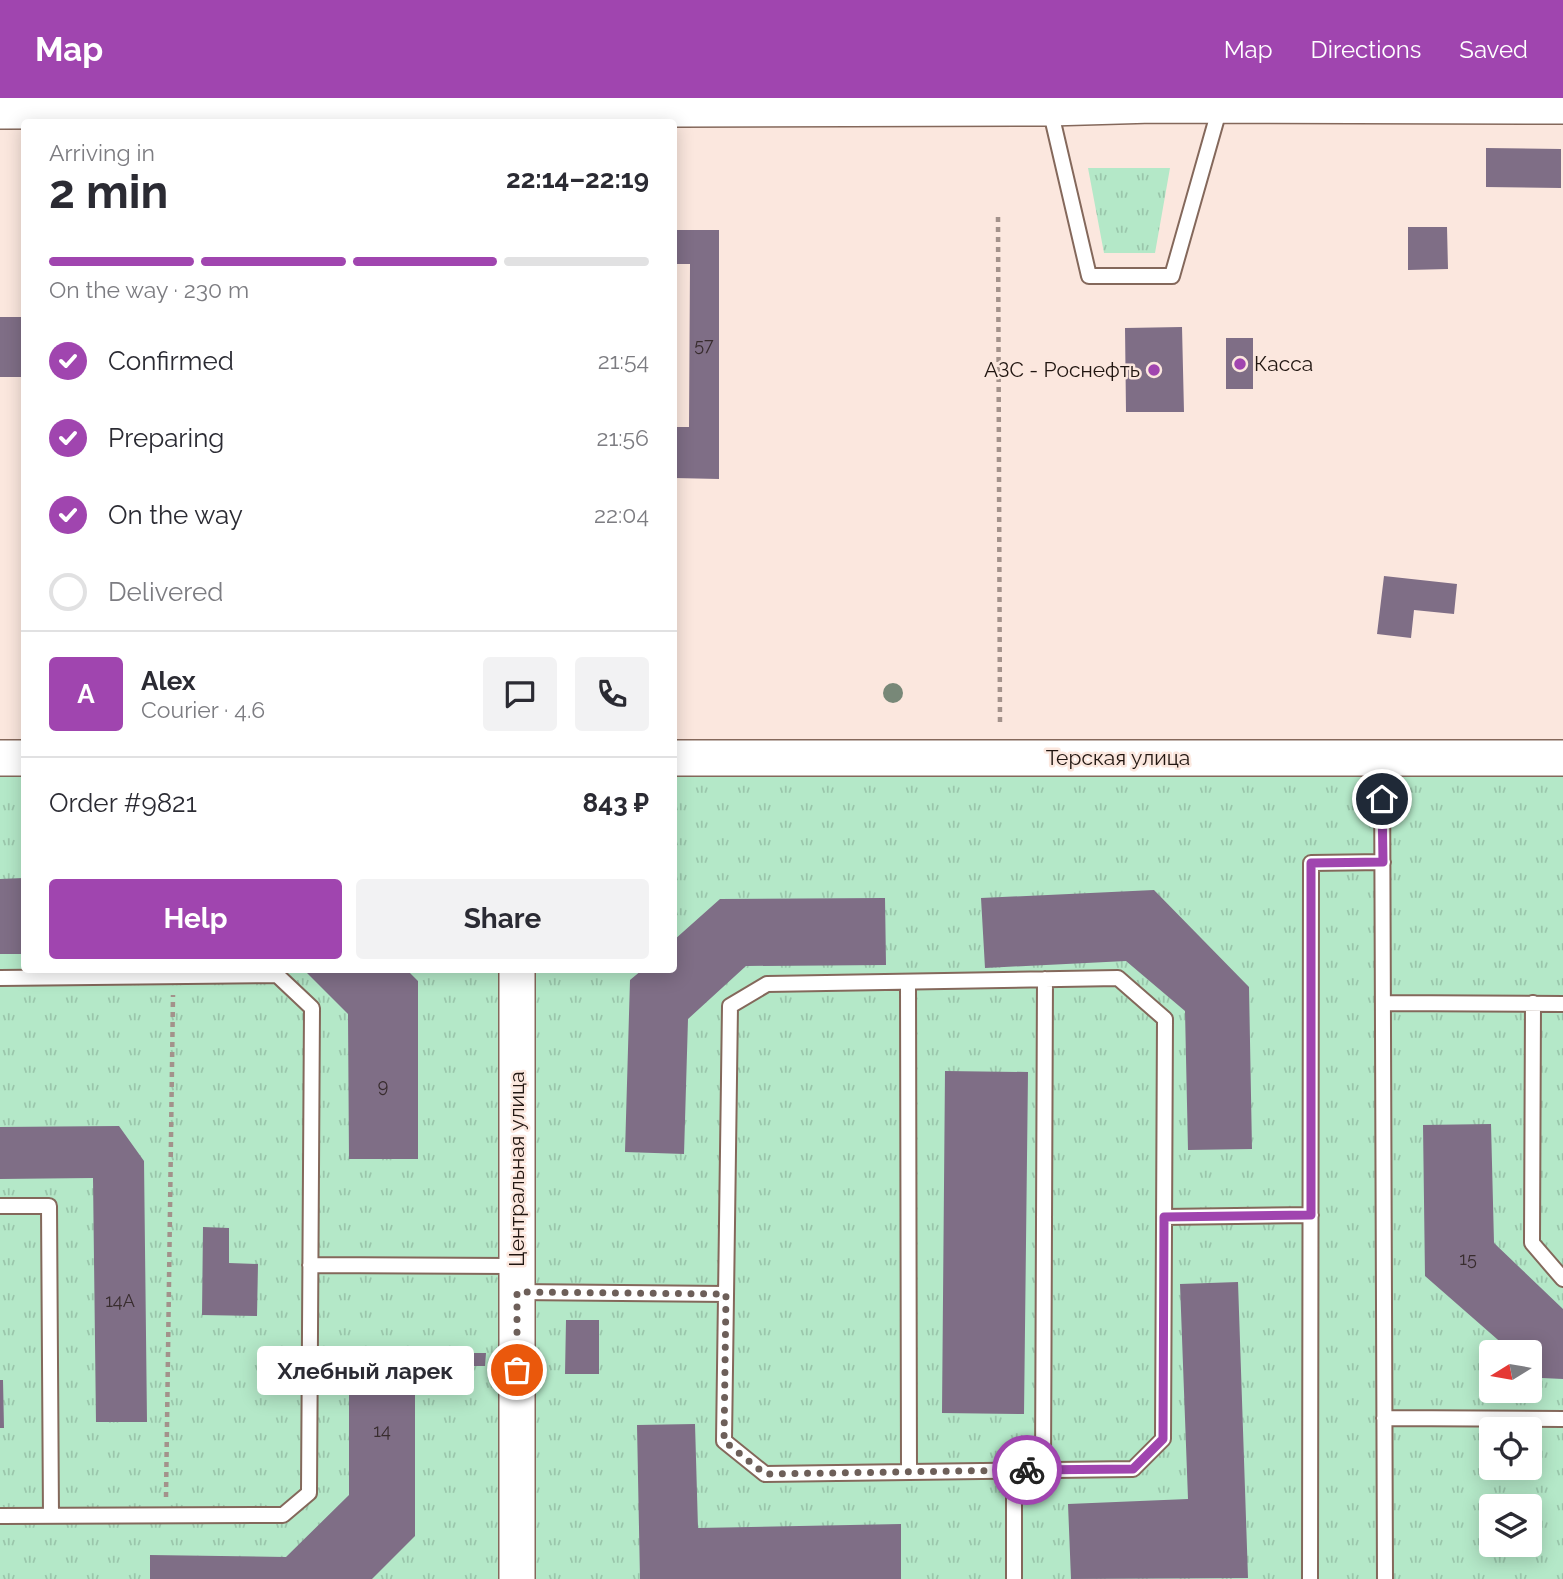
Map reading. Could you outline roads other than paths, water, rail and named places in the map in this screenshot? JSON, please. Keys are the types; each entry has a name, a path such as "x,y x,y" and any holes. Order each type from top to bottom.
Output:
{"street":[{"path":"0,111 1050,108 1154,102 1220,107 1563,106"},
{"path":"0,758 21,758"},
{"name":"Терская улица","path":"677,758 1563,758"},
{"name":"Центральная улица","path":"517,973 517,1579"}],"lane":[{"path":"1050,108 1089,276 1172,276 1220,107"},
{"path":"1382,758 1385,1579"},
{"path":"1310,1579 1311,863 1383,862"},
{"path":"0,978 277,975 312,1008 309,1493 283,1514 0,1516"},
{"path":"1118,978 1165,1019 1163,1439 1133,1469 765,1474 724,1441 730,1006 768,984 908,982 1118,978"},
{"path":"1043,1470 1045,979"},
{"path":"908,982 909,1472"},
{"path":"1383,1003 1563,1004"},
{"path":"1533,1003 1532,1243 1563,1279"},
{"path":"0,1206 49,1206 51,1516"},
{"path":"1164,1217 1311,1215"},
{"path":"310,1265 726,1294"},
{"path":"1384,1418 1563,1419"},
{"path":"1014,1471 1014,1579"}],"place":[{"name":"Касса","path":"1240,364"},
{"name":"АЗС - Роснефть","path":"1154,370"},
{"name":"Хлебный ларек","path":"517,1370"}]}
